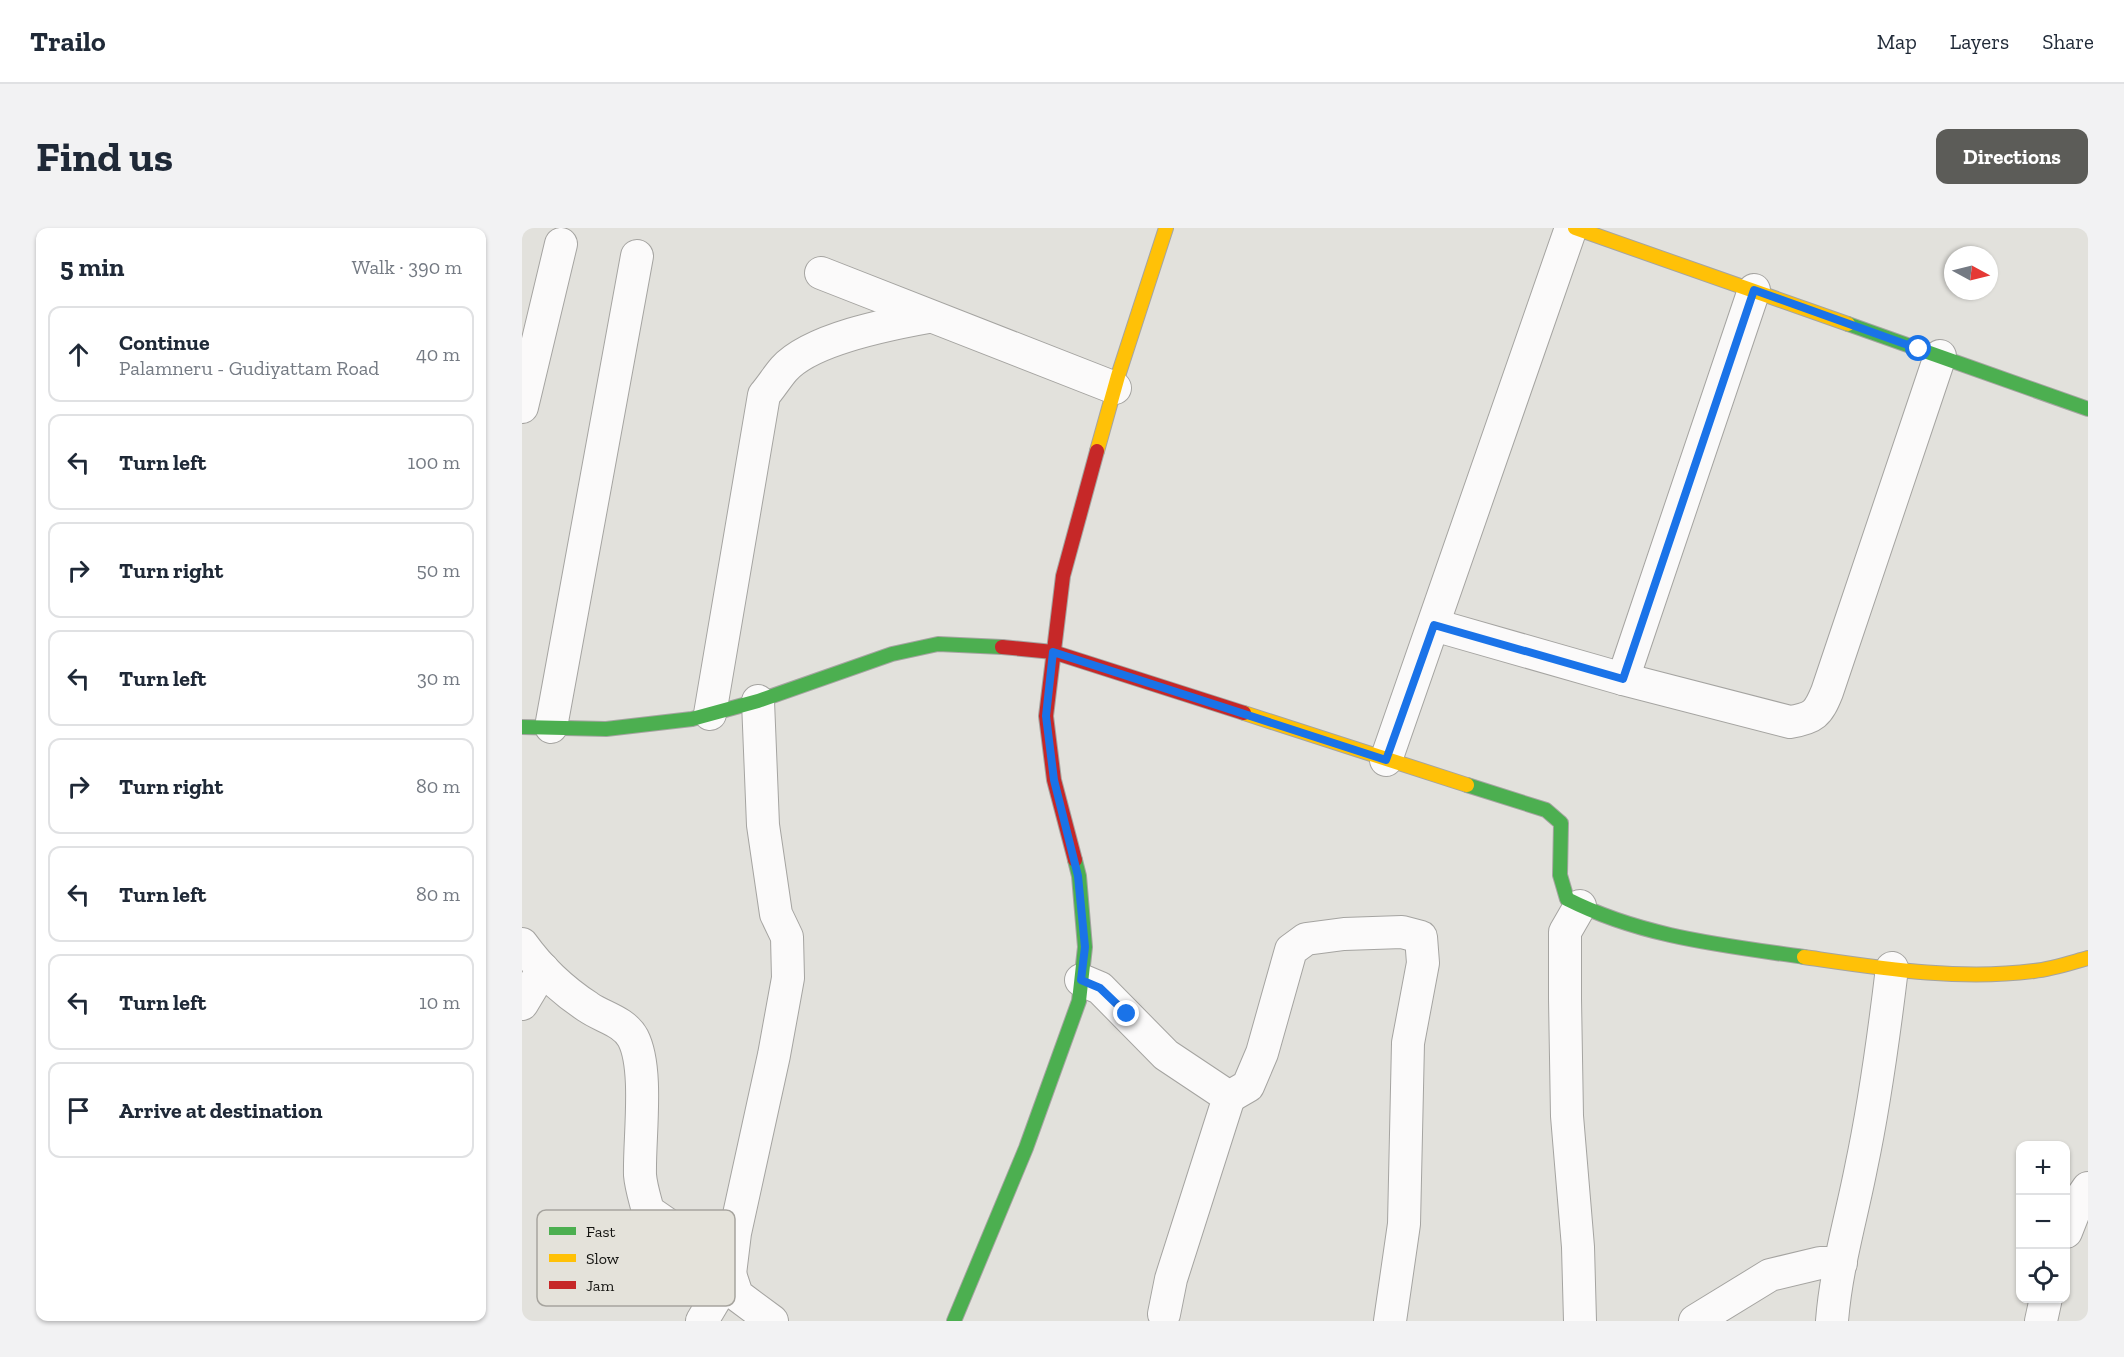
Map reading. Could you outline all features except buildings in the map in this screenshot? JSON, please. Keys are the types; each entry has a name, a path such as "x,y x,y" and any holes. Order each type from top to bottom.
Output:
{"street":[{"path":"954,1321 1030,1138 1079,1001 1085,947 1078,876 1054,780 1046,716 1053,652 1063,576 1115,388 1166,228"},
{"path":"1386,760 1573,228 2088,409"},
{"path":"522,407 561,244"},
{"path":"638,256 536,727 606,729 692,719 758,701 892,654 938,644 1053,652 1546,810 1562,823 1560,875 1567,899 1596,916 1649,933 1892,968 1957,974 2028,972 2088,958"},
{"path":"821,273 928,317 1115,388"},
{"path":"1623,679 1754,290"},
{"path":"710,714 764,395 785,367 809,353 855,333 928,317"},
{"path":"1434,625 1623,679 1790,722 1809,719 1820,709 1940,356"},
{"path":"735,1233 774,1055 788,978 788,937 776,914 763,825 758,701"},
{"path":"1580,906 1565,932 1567,1116 1578,1246 1580,1321"},
{"path":"1164,1314 1171,1279 1229,1097 1248,1086 1262,1053 1292,950 1306,939 1344,934 1402,932 1421,937 1423,963 1408,1043 1404,1224 1390,1321"},
{"path":"522,944 564,989 590,1009 617,1022 633,1036 639,1059 640,1177 648,1210"},
{"path":"1832,1321 1841,1263 1864,1154 1892,968"},
{"path":"522,1004 543,969"},
{"path":"1081,980 1100,988 1166,1055 1229,1097"},
{"path":"2070,1222 2077,1204 2088,1188"},
{"path":"1695,1321 1770,1275 1820,1263 1841,1263"},
{"path":"735,1289 737,1295 772,1321"},
{"path":"2041,1321 2045,1303"},
{"path":"702,1321 711,1306"}],"traffic: fast":[{"path":"1848,324 2088,409"},
{"path":"522,727 606,729 692,719 758,701 892,654 938,644 1002,647"},
{"path":"1467,785 1546,810 1561,823 1560,875 1567,899 1595,912 1653,931 1683,938 1804,957"},
{"path":"954,1321 1026,1148 1079,1001 1085,947 1079,876 1075,860"}],"traffic: slow":[{"path":"1097,451 1118,376 1166,228"},
{"path":"1575,228 1848,324"},
{"path":"1244,713 1467,785"},
{"path":"1804,957 1919,972 1977,975 2041,970 2088,958"}],"traffic: jam":[{"path":"1075,860 1054,780 1046,716 1063,576 1097,451"},
{"path":"1002,647 1053,652 1244,713"}],"route":[{"path":"1127,1014 1100,988 1081,980 1085,947 1078,876 1054,780 1046,716 1053,652 1386,760 1434,625 1623,679 1754,290 1919,349"}]}
